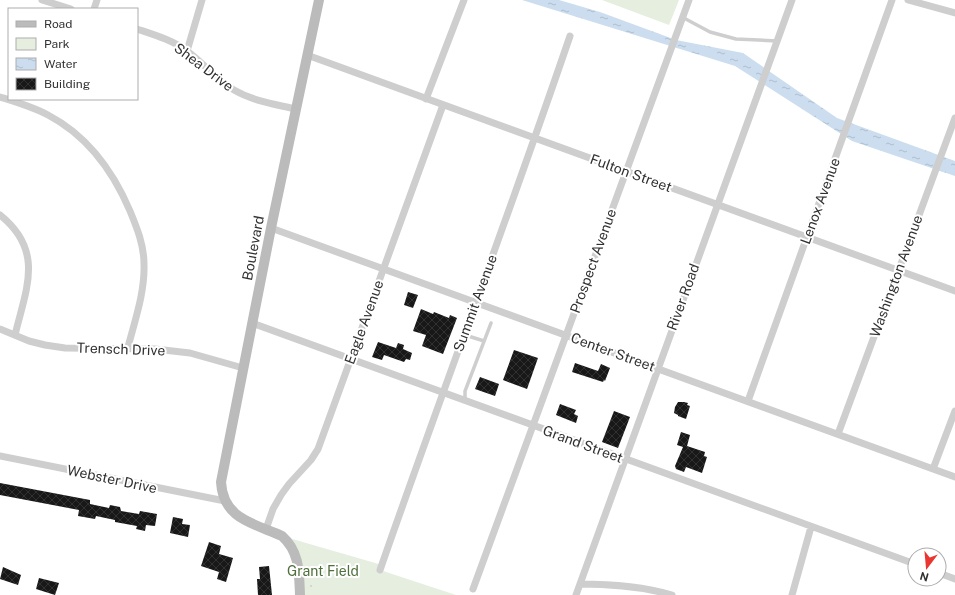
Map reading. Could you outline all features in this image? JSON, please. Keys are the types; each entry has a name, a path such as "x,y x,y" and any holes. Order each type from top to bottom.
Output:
{"street":[{"path":"42,0 68,8"},
{"path":"187,50 202,0"},
{"name":"Boulevard","path":"225,502 221,492 221,482 295,109 319,0"},
{"path":"426,99 464,0"},
{"name":"Prospect Avenue","path":"473,590 625,171 689,0"},
{"name":"River Road","path":"576,595 792,0"},
{"name":"Lenox Avenue","path":"748,401 892,0"},
{"path":"908,0 955,14"},
{"name":"Shea Drive","path":"138,30 162,37 187,50 233,90 261,101 295,109"},
{"name":"Summit Avenue","path":"380,570 442,393 535,138 570,36"},
{"name":"Fulton Street","path":"307,56 955,291"},
{"path":"9,100 48,115 63,124 92,149 115,179 140,235 144,262 142,288 128,348"},
{"name":"Eagle Avenue","path":"266,529 273,509 281,495 311,460 318,449 443,105"},
{"name":"Washington Avenue","path":"838,434 955,118"},
{"path":"0,215 9,222 22,239 29,261 29,279 15,335"},
{"name":"Center Street","path":"271,228 955,477"},
{"name":"Grand Street","path":"252,323 907,561"},
{"name":"Trensch Drive","path":"0,329 45,345 65,348 155,349 190,353 243,368"},
{"path":"933,469 955,411"},
{"name":"Webster Drive","path":"0,456 225,502"},
{"path":"225,502 233,513 240,518 282,536 294,549 299,568 300,595"},
{"path":"792,595 811,527"},
{"path":"580,584 613,584 632,586 672,595"}],"lane":[{"path":"682,17 710,32 736,39 778,40"},
{"path":"465,401 465,391 491,323"},
{"path":"464,334 484,341"}],"green space":[{"path":"602,0 679,0 669,25"},
{"name":"Grant Field","path":"282,536 382,565 380,570 456,595 300,595 299,568"}],"water":[{"path":"522,0 559,0 600,12 676,40 743,53 837,118 955,161 955,176 852,141 735,66"}],"building":[{"path":"408,292 418,295 413,308 404,305"},
{"path":"421,309 449,318 450,315 457,318 443,354 422,346 426,335 413,331"},
{"path":"378,342 396,348 398,343 404,345 403,349 412,353 410,360 406,359 404,362 384,355 382,360 372,357"},
{"path":"514,350 538,358 527,389 503,380"},
{"path":"575,363 598,371 601,364 610,368 605,381 604,380 603,382 572,372"},
{"path":"480,377 499,384 495,396 475,389"},
{"path":"678,402 688,403 687,405 690,406 686,419 674,413"},
{"path":"560,404 576,410 574,414 578,416 576,423 556,415"},
{"path":"614,411 630,417 618,448 602,442"},
{"path":"681,432 690,435 687,446 705,452 704,456 707,457 702,473 686,467 684,472 676,469 675,466 683,447 677,445"},
{"path":"0,483 90,500 90,504 109,508 110,505 120,507 121,511 139,514 140,511 157,514 155,526 146,525 145,531 136,529 137,526 115,522 115,520 96,516 95,519 78,516 79,510 0,495"},
{"path":"173,517 183,519 182,524 190,525 188,537 170,533"},
{"path":"209,542 221,546 219,554 233,558 226,582 217,579 219,572 201,566"},
{"path":"269,566 272,595 258,595 257,579 260,579 259,567"},
{"path":"3,567 21,575 18,585 0,579"},
{"path":"39,578 59,583 55,595 36,589"}]}
